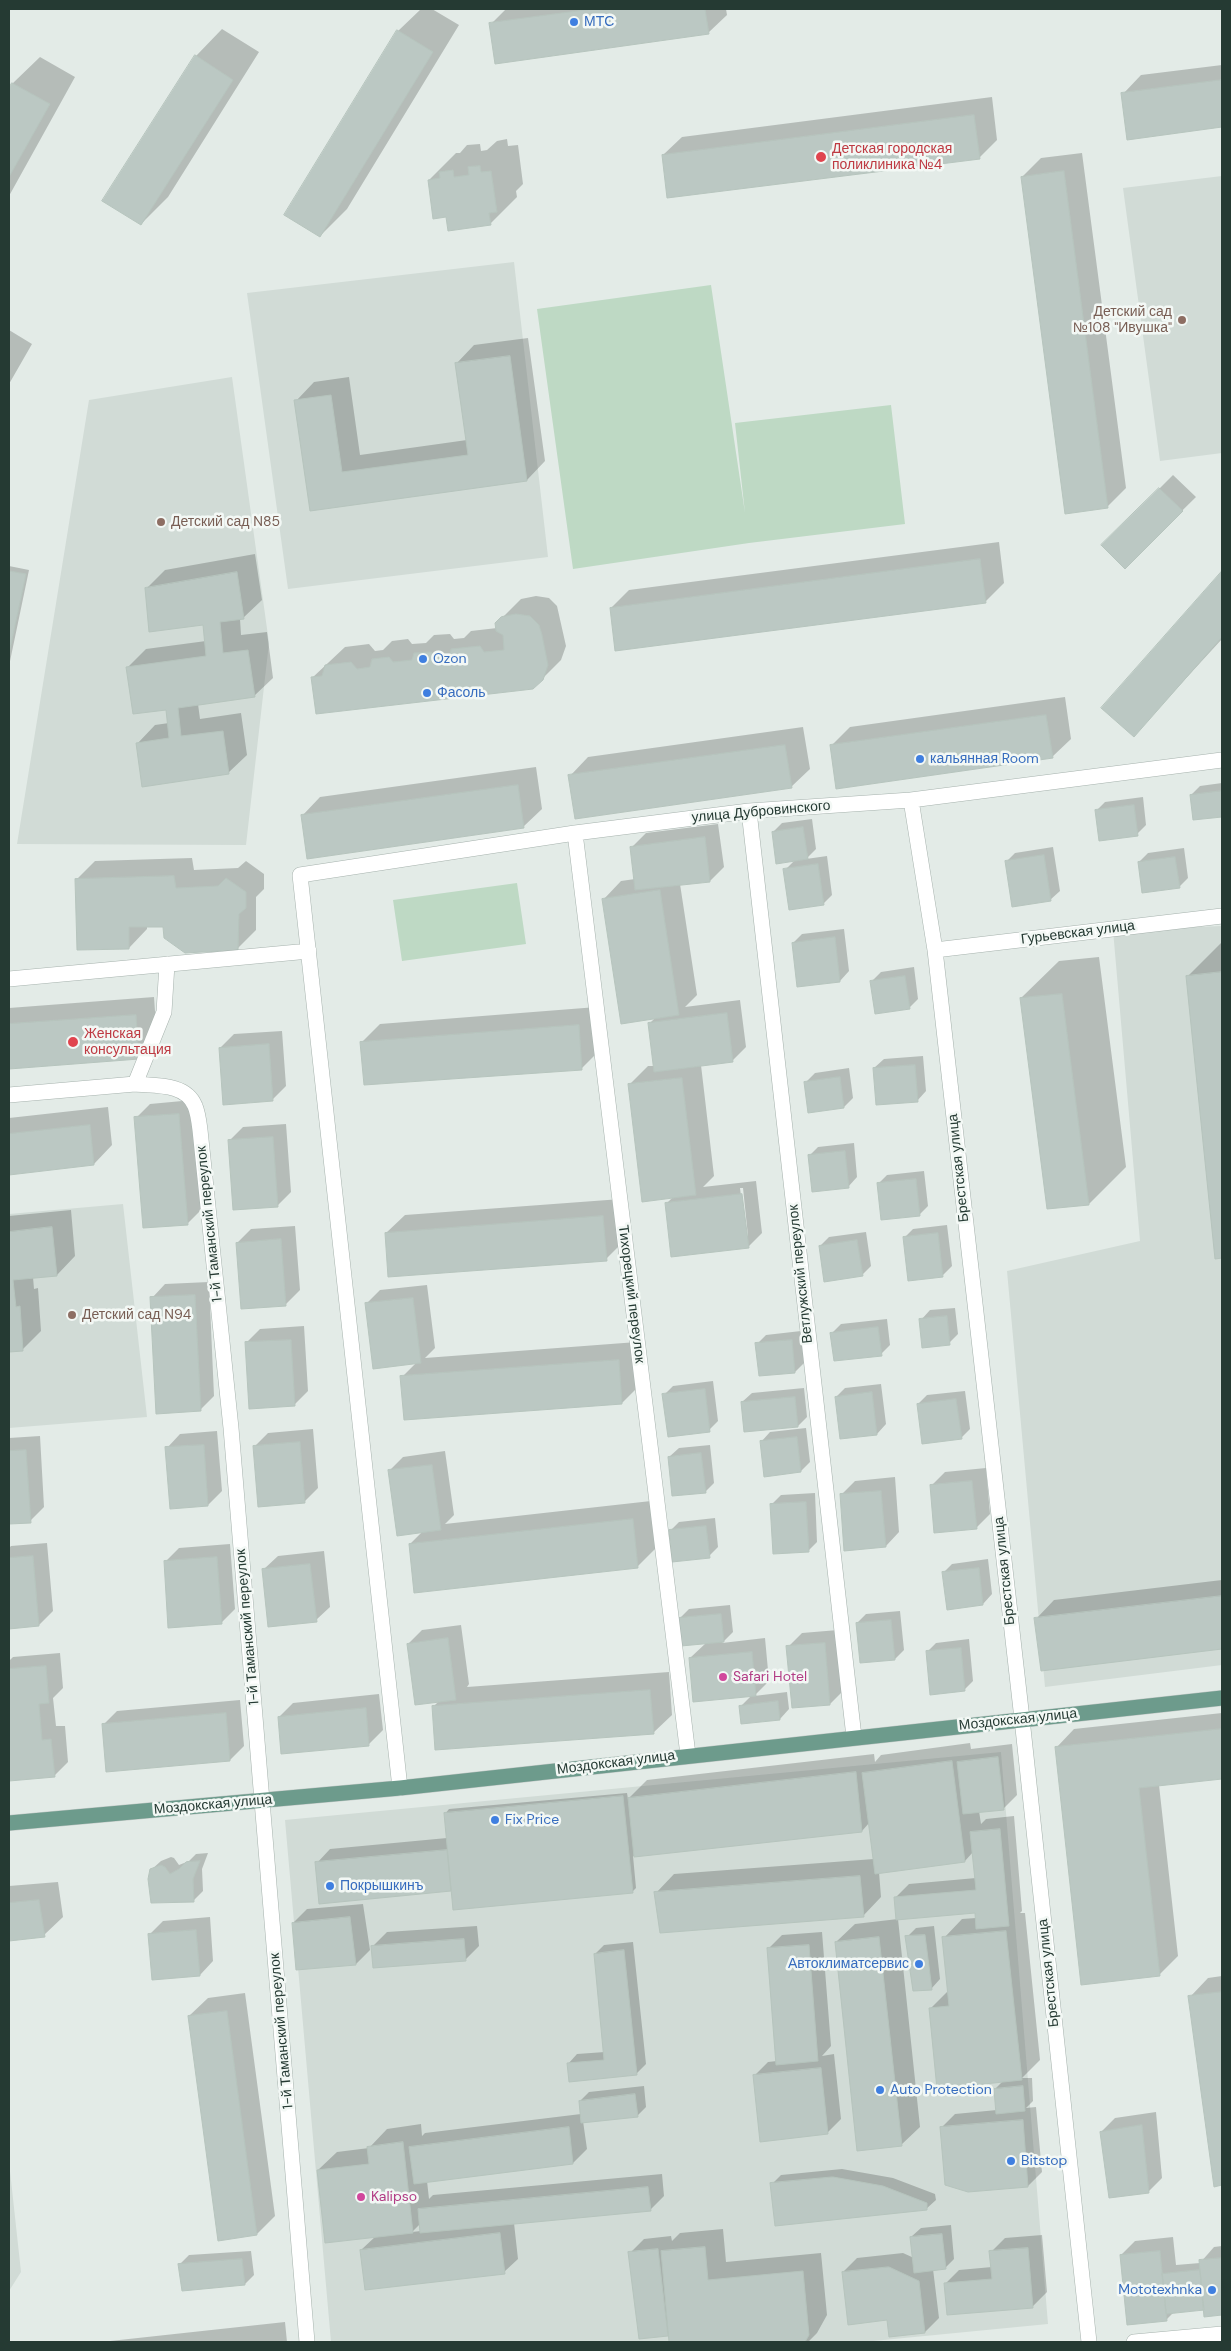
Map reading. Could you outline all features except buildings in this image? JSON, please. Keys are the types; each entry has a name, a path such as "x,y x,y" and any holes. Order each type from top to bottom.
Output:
{"main road":[{"name":"Моздокская улица","path":"9,1822 400,1788 1222,1698"}],"street":[{"name":"улица Дубровинского","path":"309,951 300,875 575,833 748,811 911,800 1222,760"},
{"name":"Брестская улица","path":"911,800 935,950 1022,1719 1089,2342"},
{"name":"Ветлужский переулок","path":"748,811 854,1737"},
{"name":"Тихорецкий переулок","path":"575,833 688,1755"},
{"name":"Гурьевская улица","path":"935,950 1222,916"},
{"path":"9,979 309,951 400,1788"},
{"path":"135,1084 164,1012 167,964"},
{"name":"1-й Таманский переулок","path":"9,1095 135,1084 170,1087 186,1094 195,1107 200,1130 231,1428 264,1801 307,2342"},
{"path":"1134,2342 1222,2334"}],"shaded area":[{"name":"Детский сад №108 \"Ивушка\"","path":"1222,176 1222,453 1160,461 1123,188"},
{"path":"514,262 548,557 288,589 247,293"},
{"name":"Детский сад N85","path":"232,377 269,643 246,845 17,844 89,400"},
{"path":"1222,926 1222,1665 1045,1687 1007,1271 1140,1241 1113,930"},
{"name":"Детский сад N94","path":"123,1204 147,1417 9,1428 9,1214"},
{"path":"1001,1752 1048,2324 863,2342 331,2342 285,1820"},
{"path":"9,2162 21,2272 9,2291"}],"green space":[{"path":"711,285 745,513 735,423 891,405 905,524 749,543 573,569 537,309"},
{"path":"517,883 526,944 402,961 393,900"}],"place":[{"name":"МТС","path":"574,22"},
{"name":"Детская городская поликлиника №4","path":"821,157"},
{"name":"Детский сад №108 \"Ивушка\"","path":"1182,320"},
{"name":"Детский сад N85","path":"161,522"},
{"name":"Ozon","path":"423,659"},
{"name":"Фасоль","path":"427,693"},
{"name":"кальянная Room","path":"920,759"},
{"name":"Женская консультация","path":"73,1042"},
{"name":"Детский сад N94","path":"72,1315"},
{"name":"Safari Hotel","path":"723,1677"},
{"name":"Fix Price","path":"495,1820"},
{"name":"Покрышкинъ","path":"330,1886"},
{"name":"Автоклиматсервис","path":"919,1964"},
{"name":"Auto Protection","path":"880,2090"},
{"name":"Bitstop","path":"1011,2161"},
{"name":"Kalipso","path":"361,2197"},
{"name":"Mototexhnka","path":"1212,2290"}]}
